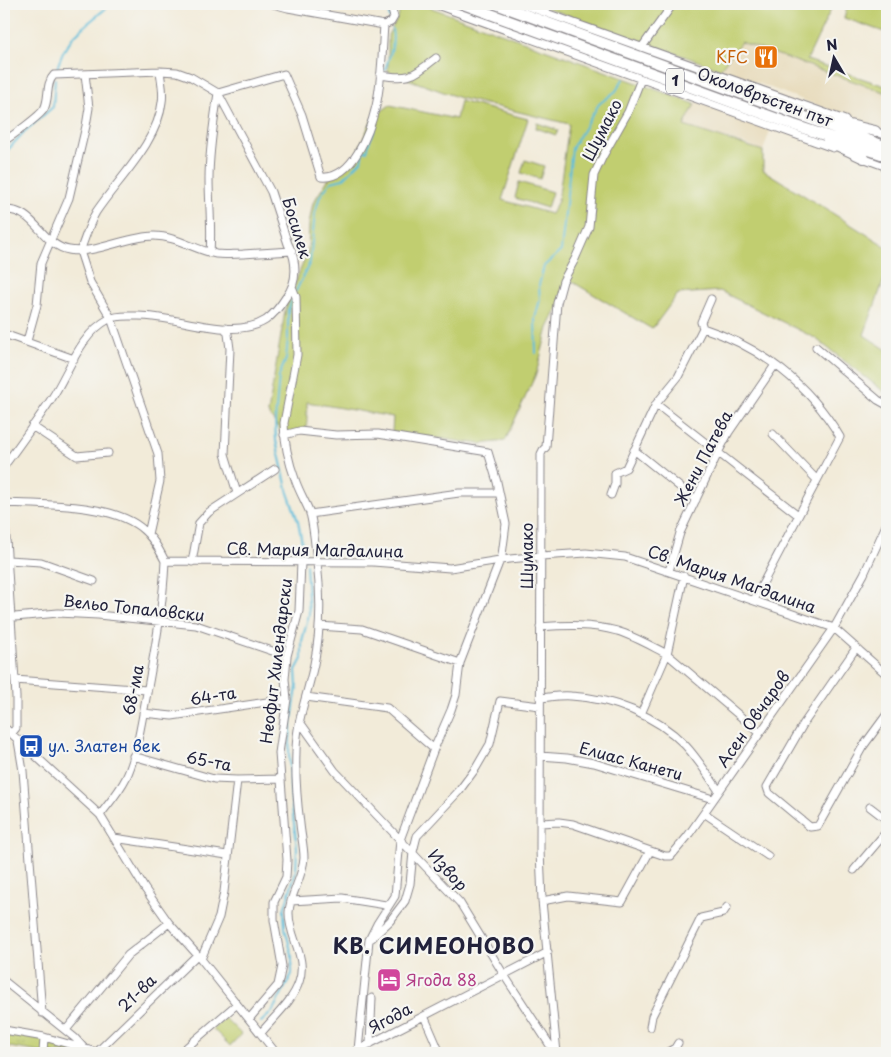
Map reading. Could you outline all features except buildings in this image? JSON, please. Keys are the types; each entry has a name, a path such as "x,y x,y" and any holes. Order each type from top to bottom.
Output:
{"highway":[{"name":"Околовръстен път","path":"463,4 794,125 887,156"},
{"name":"Околовръстен път","path":"496,4 887,147"},
{"path":"791,111 875,131"},
{"path":"794,125 864,158"}],"street":[{"path":"274,4 384,25 391,22 394,16 390,4"},
{"path":"434,4 887,167"},
{"path":"521,4 887,136"},
{"path":"642,47 672,4"},
{"path":"4,141 44,108 50,79 56,75 177,72 191,77 218,93 284,74 302,115 322,177 329,178 343,172 355,157 373,117 380,75 384,25"},
{"path":"380,75 395,78 411,76 436,58"},
{"path":"148,534 160,480 158,454 111,318 90,282 80,251 95,214 150,139 158,121 163,89 160,71"},
{"path":"26,341 37,305 41,263 69,198 86,126 88,108 85,74"},
{"name":"Шумако","path":"556,1053 542,901 540,823 541,454 546,447 557,303 563,281 576,259 589,227 594,175 628,112 641,79"},
{"path":"210,253 212,231 209,178 218,93"},
{"name":"Босилек","path":"218,93 271,192 292,252 295,266 293,289"},
{"path":"4,210 23,214 35,222 57,247 69,250 80,251 138,238 156,236 173,239 210,253 292,252"},
{"path":"4,466 52,398 90,334 111,318 144,315 225,328 241,328 266,320 293,289"},
{"name":"Неофит Хилендарски","path":"261,1034 290,999 299,983 302,967 289,913 291,901 300,880 304,858 295,782 296,749 300,722 315,662 319,626 320,594 310,514 286,452 284,434 284,423 297,355 296,297 293,289"},
{"path":"611,495 615,484 615,473 626,468 656,404 678,377 703,328 701,322 711,299"},
{"path":"225,328 228,334 230,349 225,454 237,493"},
{"path":"703,328 726,336 758,353 774,365 804,389 827,415 840,437 754,600"},
{"path":"4,334 74,359"},
{"path":"816,347 878,400 887,405"},
{"name":"Жени Патева","path":"669,571 680,533 729,432 774,365"},
{"path":"656,404 798,515"},
{"path":"32,426 77,456 108,453"},
{"path":"284,434 300,431 336,435 378,434 488,452 495,472 506,532 500,560 460,663 452,710 434,749 400,840 395,896 376,924 369,940 355,1052"},
{"path":"773,434 816,480"},
{"path":"634,450 696,500"},
{"path":"192,562 199,523 209,512 275,469"},
{"path":"310,514 459,493 499,493"},
{"path":"4,503 77,507 114,514 139,526 148,534 165,561"},
{"path":"4,507 8,560 8,618 15,680 16,728 11,734"},
{"name":"Асен Овчаров","path":"650,851 671,856 704,813 834,628 864,574 887,523"},
{"name":"Св. Мария Магдалина","path":"165,561 373,562 450,568 500,560 586,553 625,557 834,628 887,675"},
{"path":"8,560 41,562 94,581"},
{"name":"68-ма","path":"100,815 114,798 126,776 133,756 160,622 165,561"},
{"name":"Неофит Хилендарски","path":"249,1019 278,985 282,966 274,920 274,902 286,878 287,860 279,747 287,699 287,656 299,611 301,562"},
{"path":"641,714 667,654 684,576"},
{"name":"Вельо Топаловски","path":"8,618 58,613 196,625 287,656"},
{"path":"540,627 575,625 620,631 667,654 760,733"},
{"path":"319,626 362,629 460,663"},
{"path":"856,648 804,723 767,787 769,794 810,827 818,826 862,748 887,714"},
{"path":"15,680 147,690"},
{"path":"540,698 568,695 584,696 615,704 641,714 667,730 684,744 704,768 719,791"},
{"path":"306,697 387,708 434,749"},
{"name":"64-та","path":"143,712 172,716 287,699"},
{"path":"369,940 390,921 405,901 410,884 416,836 459,792 476,768 490,744 500,701 540,706"},
{"name":"Извор","path":"300,722 335,771 460,903 504,975 556,1053"},
{"path":"4,727 100,815 144,889 169,923 199,957 276,1053"},
{"path":"18,741 23,772 42,1013"},
{"name":"65-та","path":"133,756 214,779 281,779"},
{"name":"Елиас Канети","path":"540,756 594,763 713,799"},
{"path":"199,957 219,917 224,892 237,780"},
{"path":"870,807 887,820"},
{"path":"704,813 768,856"},
{"path":"540,823 559,822 573,824 650,851 622,902 568,896 542,901"},
{"path":"854,870 887,831"},
{"path":"114,838 227,855"},
{"path":"291,901 342,898 386,905 392,902"},
{"path":"650,1027 652,1016 701,918 724,913 727,907"},
{"path":"66,1030 128,955 169,923"},
{"name":"Ягода","path":"355,1052 548,952"},
{"name":"21-ва","path":"98,1053 199,957"},
{"path":"4,982 66,1030 84,1048"},
{"path":"370,1044 372,998"},
{"path":"180,1053 236,1004"},
{"path":"424,1016 440,1053"},
{"path":"4,1030 44,1037 98,1053"},
{"path":"43,1053 44,1037"},
{"path":"666,1053 678,1043"}],"shaded area":[{"path":"741,42 887,93 887,131 720,69"},
{"path":"697,101 771,128 763,151 746,144 683,126"}],"green space":[{"path":"397,4 421,4 695,104 684,126 763,151 763,170 887,247 887,271 864,335 887,350 887,394 815,338 720,291 678,294 652,329 571,281 548,328 536,374 505,441 480,444 392,432 393,417 307,402 307,427 284,436 268,413 286,305 308,251 309,224 313,203 329,178 355,157 373,117 390,105 456,119 460,101 528,119 502,200 551,214 558,201 569,124 460,98 388,72 388,35 399,15"},
{"path":"442,4 448,4 814,137"},
{"path":"475,4 481,4 887,150 887,152"},
{"path":"509,4 515,4 823,116 797,108"},
{"path":"536,4 833,5 807,60 885,86 887,82 887,93 741,42 720,69"},
{"path":"848,4 887,4 887,33 844,18"},
{"path":"537,123 558,130 556,135 536,128"},
{"path":"525,160 544,166 540,179 521,173"},
{"path":"519,182 552,192 547,208 515,198"},
{"path":"225,1018 241,1034 230,1046 213,1029"},
{"path":"4,1030 100,1053 44,1053 4,1046"}],"waterway":[{"path":"56,72 60,59 71,40 84,26 111,4"},
{"path":"388,9 390,19"},
{"path":"384,71 393,40 392,29"},
{"path":"4,161 5,153 24,132 53,107 55,79"},
{"path":"536,353 535,318 540,300 539,285 544,266 561,251 572,148 599,104 616,91 623,79"},
{"path":"377,112 382,106 379,103"},
{"path":"296,291 310,262 315,213 320,196 331,182 343,179 361,161 363,151 367,151 376,124 376,117"},
{"path":"293,297 288,310 286,359 279,376 275,421 276,441 288,493 298,521 305,559"},
{"path":"261,1022 272,1012 292,974 292,955 285,928 284,910 296,871 297,848 291,798 289,752 297,687 296,670 302,659 302,641 309,614 306,564"}],"place":[{"name":"KFC","path":"766,57"},
{"name":"ул. Златен век","path":"31,746"},
{"name":"Ягода 88","path":"389,980"}],"district":[{"name":"КВ. СИМЕОНОВО","path":"434,947"}]}
